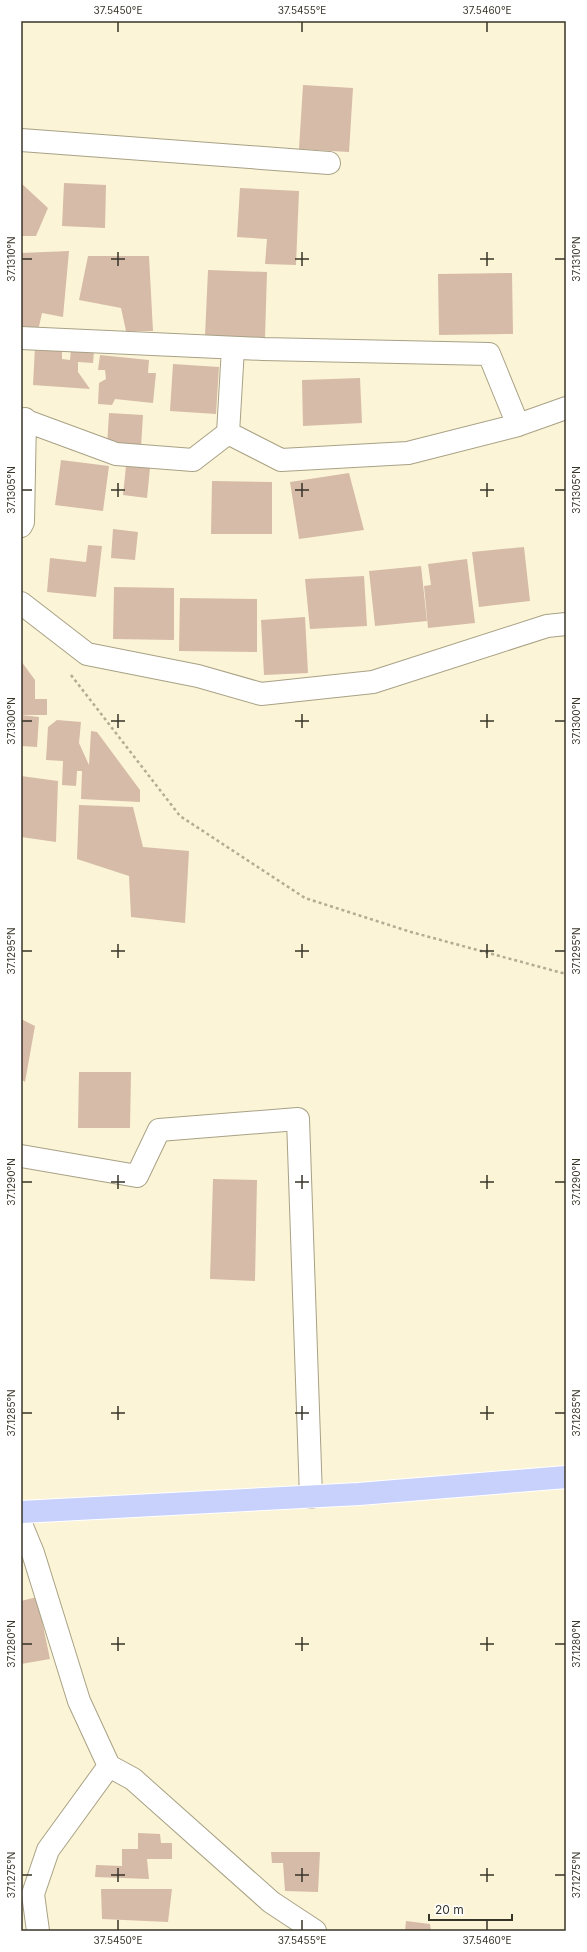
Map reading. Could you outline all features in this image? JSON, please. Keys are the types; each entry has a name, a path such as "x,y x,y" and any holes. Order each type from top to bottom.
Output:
{"main road":[{"path":"21,1512 310,1497 566,1477"}],"street":[{"path":"21,140 329,163"},
{"path":"21,338 232,348 489,354 518,425"},
{"path":"21,526 23,522 23,419 116,454 193,460 228,433 232,348"},
{"path":"228,433 281,460 408,453 518,425 566,408"},
{"path":"21,603 87,654 198,676 261,694 373,682 547,626 566,624"},
{"path":"21,1156 137,1176 159,1130 298,1119 310,1497"},
{"path":"21,1524 33,1553 79,1701 109,1766 133,1779 271,1902 315,1931"},
{"path":"38,1931 33,1894 48,1850 109,1766"}],"path":[{"path":"68,671 180,816 305,898 411,932 566,974"}],"building":[{"path":"303,85 353,88 349,152 299,149"},
{"path":"21,183 48,208 36,236 21,236"},
{"path":"64,183 106,185 105,228 62,226"},
{"path":"240,188 299,191 296,265 265,264 267,239 237,237"},
{"path":"69,251 63,317 42,313 38,331 21,330 21,253"},
{"path":"88,256 149,256 153,331 126,331 121,308 79,300"},
{"path":"208,270 267,272 265,338 205,336"},
{"path":"512,273 513,334 439,335 438,274"},
{"path":"35,347 62,349 62,359 70,360 71,349 94,351 93,363 78,362 78,372 90,389 33,385"},
{"path":"100,355 149,360 148,373 156,373 153,403 115,399 112,405 98,404 99,383 106,379 105,370 98,370"},
{"path":"173,364 219,367 216,414 170,411"},
{"path":"360,378 362,423 303,426 302,380"},
{"path":"109,413 143,415 141,448 107,446"},
{"path":"61,460 109,466 103,511 55,505"},
{"path":"126,466 150,468 147,498 123,495"},
{"path":"349,473 364,530 299,539 290,482"},
{"path":"212,481 272,482 272,534 211,534"},
{"path":"113,529 138,532 135,560 111,558"},
{"path":"88,545 102,546 96,597 47,592 50,558 86,562"},
{"path":"524,547 530,601 479,607 472,552"},
{"path":"467,559 475,623 428,628 424,586 431,585 428,564"},
{"path":"421,566 427,621 375,626 369,571"},
{"path":"364,576 367,626 310,629 305,579"},
{"path":"114,587 174,588 174,640 113,639"},
{"path":"180,598 257,599 257,652 179,651"},
{"path":"305,617 308,673 264,675 261,620"},
{"path":"21,661 35,680 35,699 47,699 47,715 21,715"},
{"path":"21,715 39,717 37,747 21,746"},
{"path":"57,720 81,722 79,743 89,765 91,731 97,732 140,790 140,802 81,799 82,771 77,771 76,786 62,785 63,761 46,760 48,727"},
{"path":"21,776 58,781 56,842 21,837"},
{"path":"79,805 133,807 143,847 189,851 185,923 131,917 129,876 77,859"},
{"path":"21,1019 35,1026 25,1082 21,1079"},
{"path":"79,1072 131,1072 130,1128 78,1128"},
{"path":"213,1179 257,1180 255,1281 210,1279"},
{"path":"37,1597 50,1659 21,1664 21,1601"},
{"path":"138,1833 160,1834 161,1843 172,1843 172,1859 147,1859 149,1879 95,1877 96,1865 122,1866 122,1849 138,1849"},
{"path":"271,1852 320,1852 318,1892 285,1891 283,1863 272,1863"},
{"path":"101,1889 172,1889 168,1922 102,1919"},
{"path":"406,1921 430,1924 431,1931 405,1931"}]}
